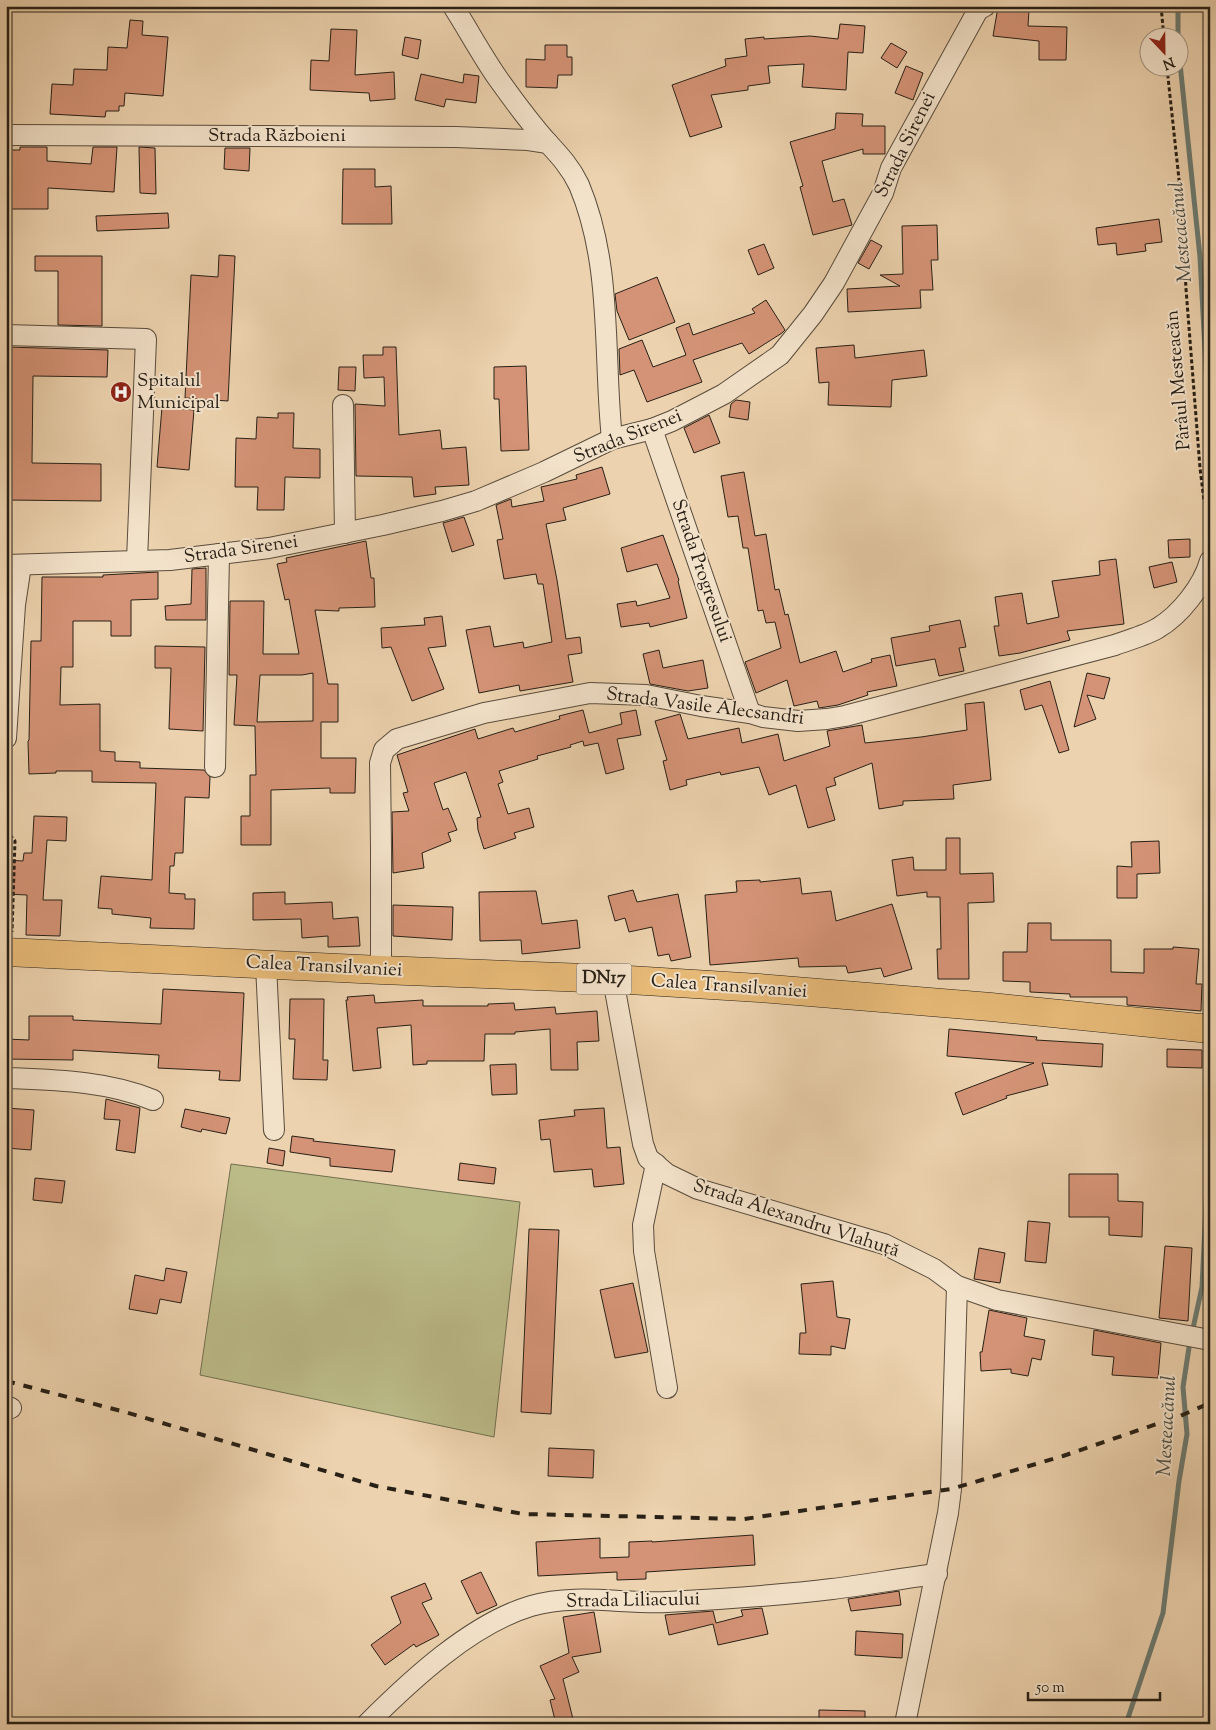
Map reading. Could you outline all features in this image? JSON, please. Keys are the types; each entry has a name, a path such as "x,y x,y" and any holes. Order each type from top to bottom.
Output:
{"highway":[{"name":"Calea Transilvaniei","path":"9,952 266,965 613,979 759,988 992,1007 1205,1029"}],"street":[{"path":"453,6 481,54 499,80 560,156 578,185 595,233 602,280 612,439"},
{"name":"Strada Sirenei","path":"14,565 170,560 269,548 442,511 476,501 544,472 612,439 652,429 724,394 780,355 813,314 834,283 883,193 891,168 950,57 978,10 985,6"},
{"name":"Strada Războieni","path":"6,135 456,137 528,140 548,143"},
{"path":"6,335 146,339 137,560"},
{"path":"343,405 345,533"},
{"name":"Strada Progresului","path":"652,429 750,713"},
{"path":"215,768 219,554"},
{"name":"Strada Vasile Alecsandri","path":"381,970 382,849 380,763 384,750 398,739 484,713 590,693 646,695 750,713 763,717 798,721 827,719 1115,645 1158,628 1196,592 1210,561"},
{"path":"6,738 15,605 14,565"},
{"path":"266,965 274,1130"},
{"name":"Strada Alexandru Vlahuță","path":"613,979 643,1144 648,1158 667,1174 698,1189 884,1244 934,1269 958,1286 997,1300 1206,1339"},
{"path":"6,1078 85,1083 129,1092 153,1100"},
{"path":"656,1164 643,1225 667,1388"},
{"path":"905,1724 937,1574 951,1489 958,1286"},
{"name":"Strada Liliacului","path":"367,1724 392,1699 459,1643 492,1623 532,1606 578,1599 643,1603 832,1590 937,1574"}],"path":[{"path":"1161,6 1163,28"},
{"name":"Pârâul Mesteacăn","path":"1168,78 1181,198 1200,468 1204,502 1210,508"},
{"path":"6,830 15,841 9,952"}],"green space":[{"path":"231,1164 520,1202 494,1437 200,1375"}],"building":[{"path":"998,7 1029,10 1028,26 1067,27 1066,60 1039,60 1039,41 993,36"},
{"path":"130,20 143,21 142,35 168,37 163,96 125,93 124,106 119,106 119,111 106,111 105,117 50,114 52,84 73,85 74,69 107,70 108,47 127,48"},
{"path":"840,24 865,26 863,53 848,52 846,90 802,87 804,64 768,66 770,83 748,86 748,90 711,95 722,127 690,137 672,85 726,66 725,59 747,56 745,39 810,36 838,39"},
{"path":"331,29 357,30 355,75 394,72 395,99 370,101 369,93 310,90 311,60 329,61"},
{"path":"405,37 421,40 418,59 402,55"},
{"path":"891,43 907,52 897,68 881,58"},
{"path":"545,45 567,45 567,57 572,57 572,75 558,75 557,88 526,87 526,59 545,60"},
{"path":"906,66 923,73 913,100 895,93"},
{"path":"421,74 463,83 464,74 479,76 476,103 446,99 444,107 415,100"},
{"path":"836,113 863,114 862,126 885,126 885,154 863,154 863,149 822,161 833,202 844,199 852,225 813,235 800,187 803,186 790,142 835,129"},
{"path":"20,147 47,147 47,161 91,164 93,147 117,147 114,192 48,188 48,209 6,209 6,150 20,150"},
{"path":"139,147 155,148 156,194 140,193"},
{"path":"225,148 250,148 249,171 224,169"},
{"path":"343,169 375,169 375,187 391,186 392,224 342,224"},
{"path":"168,213 169,228 97,231 96,216"},
{"path":"1159,219 1162,242 1145,244 1146,251 1117,255 1116,243 1098,245 1096,228"},
{"path":"937,225 938,260 931,260 933,290 920,290 921,308 848,312 847,289 900,286 880,275 903,274 902,226"},
{"path":"871,240 882,246 869,269 858,263"},
{"path":"764,244 774,268 758,275 748,250"},
{"path":"219,255 235,256 228,401 185,398 191,275 218,277"},
{"path":"35,256 102,256 102,326 58,325 58,271 35,271"},
{"path":"657,277 675,322 629,340 617,311 615,294"},
{"path":"766,300 785,330 749,354 742,343 693,360 702,382 647,402 634,370 620,375 619,349 642,340 653,367 686,355 676,328 689,323 693,335 755,313 752,309"},
{"path":"854,345 855,358 924,350 927,376 892,380 891,407 828,405 829,382 819,383 816,348"},
{"path":"6,347 108,350 107,377 33,376 32,463 101,464 101,501 6,500"},
{"path":"383,347 396,347 399,435 440,430 442,449 466,447 469,485 435,487 436,494 414,497 412,477 356,476 355,404 385,406 384,377 364,378 363,355 383,355"},
{"path":"526,366 529,450 501,451 499,399 494,399 494,367"},
{"path":"339,367 356,367 355,391 338,390"},
{"path":"736,400 750,402 748,420 729,417 731,404"},
{"path":"162,407 194,410 189,470 157,467"},
{"path":"278,413 294,413 293,448 320,449 320,478 285,477 284,510 257,510 258,487 235,487 236,438 256,439 257,417 278,418"},
{"path":"709,415 720,443 694,453 684,428"},
{"path":"602,467 610,494 563,508 566,520 546,524 566,639 580,637 582,653 568,655 573,682 520,691 519,685 479,693 466,630 490,626 494,647 523,642 524,648 552,642 543,584 538,584 536,574 504,579 497,540 503,539 496,505 511,499 512,507 544,501 541,487 577,479 576,475"},
{"path":"744,472 755,536 766,534 775,590 779,589 785,615 788,614 800,663 836,651 843,672 872,662 871,659 890,655 897,686 867,692 868,695 838,705 819,708 817,701 794,706 787,680 756,693 745,662 781,648 775,622 766,623 763,610 758,611 748,548 743,548 738,516 728,517 721,476"},
{"path":"464,517 474,545 452,552 443,523"},
{"path":"663,535 679,580 687,618 650,627 649,623 621,627 617,604 636,601 637,606 670,598 657,564 627,572 621,548"},
{"path":"1190,539 1190,557 1169,558 1168,540"},
{"path":"366,541 371,578 374,578 375,607 339,608 339,611 315,610 328,684 338,684 338,722 321,722 321,758 356,758 355,793 330,793 330,788 271,790 271,845 241,845 241,816 250,816 250,775 256,775 255,726 234,725 237,675 229,675 230,601 264,601 263,654 299,654 289,599 285,600 277,564 287,562 286,558","holes":["313,673 313,721 257,722 260,675 302,675"]},
{"path":"1116,559 1124,624 1067,631 1070,640 1020,653 999,656 994,626 999,626 995,597 1022,593 1027,624 1059,617 1052,581 1100,575 1099,561"},
{"path":"1172,562 1177,582 1154,588 1149,567"},
{"path":"206,568 206,620 166,620 165,606 191,604 192,569"},
{"path":"158,572 158,599 131,600 131,636 111,636 111,621 73,621 73,667 61,667 60,705 100,704 100,751 115,752 115,761 140,762 140,768 204,770 210,777 209,798 185,797 183,853 175,853 174,866 170,866 169,893 185,894 185,899 195,899 194,929 150,928 151,918 112,914 112,909 98,908 101,876 152,880 156,783 92,782 92,771 56,771 56,773 29,774 31,641 41,641 42,577 103,577 103,575"},
{"path":"442,616 446,646 428,648 444,689 412,701 391,647 382,648 381,628 425,625 424,618"},
{"path":"960,620 966,647 959,648 964,671 939,676 935,659 896,666 891,638 930,631 929,626"},
{"path":"155,646 205,647 203,731 169,729 171,668 155,668"},
{"path":"659,650 663,668 703,660 708,688 688,691 650,684 643,654"},
{"path":"1087,673 1110,678 1104,699 1087,695 1096,719 1074,727"},
{"path":"1050,681 1069,750 1059,753 1042,705 1025,710 1020,690"},
{"path":"984,702 991,780 953,785 954,799 903,801 903,805 879,809 872,763 834,778 836,785 826,788 835,820 808,828 796,785 769,795 759,767 721,775 720,772 686,780 687,785 670,790 663,761 667,760 655,721 680,714 688,739 739,728 742,743 778,734 784,761 830,746 827,731 862,725 865,743 967,730 965,704"},
{"path":"583,710 589,733 622,724 620,713 636,710 641,735 617,739 624,769 606,774 598,743 584,746 583,741 570,745 571,747 537,756 538,759 499,771 503,782 498,784 508,814 529,808 534,827 514,833 516,838 484,849 478,830 477,818 481,817 466,772 434,783 443,810 448,808 457,830 448,833 451,841 422,853 424,868 393,873 392,812 409,811 403,793 408,792 397,755 475,729 478,739 513,728 515,732 560,719 559,716"},
{"path":"34,816 67,817 66,841 47,840 43,900 62,900 60,936 26,935 27,895 6,894 6,860 23,861 24,853 32,853"},
{"path":"946,838 960,838 960,874 993,873 994,902 968,903 969,979 938,979 937,949 941,949 940,897 927,897 927,892 897,896 892,860 913,857 914,870 946,870"},
{"path":"1159,841 1160,873 1137,874 1137,898 1117,898 1117,866 1132,867 1131,842"},
{"path":"800,878 802,894 831,891 836,921 892,904 912,969 884,977 881,968 848,973 846,966 799,967 798,958 710,965 705,895 737,892 736,881 760,880 760,882"},
{"path":"633,890 637,902 678,894 691,957 671,961 669,954 658,956 652,927 629,932 625,918 615,921 608,896"},
{"path":"536,891 542,924 577,920 580,948 522,954 521,940 480,941 479,892"},
{"path":"285,892 285,904 332,902 333,919 358,917 360,946 328,947 328,936 302,938 301,919 253,920 253,893"},
{"path":"393,905 453,907 452,940 393,936"},
{"path":"1028,923 1051,923 1051,940 1111,940 1111,972 1144,973 1144,949 1173,949 1173,947 1199,949 1196,984 1202,984 1201,1011 1127,1005 1127,997 1070,997 1070,994 1030,992 1030,982 1003,981 1003,952 1027,952"},
{"path":"163,989 244,993 240,1081 219,1080 220,1071 158,1068 159,1055 73,1050 73,1060 6,1059 6,1039 29,1040 29,1016 73,1016 73,1020 161,1024"},
{"path":"374,995 375,1003 423,1000 423,1006 488,1006 488,1004 514,1003 515,1010 555,1007 556,1014 597,1011 599,1041 577,1042 578,1070 551,1070 550,1029 515,1032 515,1034 485,1034 484,1061 427,1061 427,1064 413,1065 411,1025 377,1028 381,1068 353,1071 346,1000 348,1000 347,997"},
{"path":"290,999 324,999 323,1060 328,1060 327,1080 293,1079 295,1039 289,1039"},
{"path":"949,1029 1037,1037 1036,1040 1103,1044 1102,1067 1042,1063 1048,1085 1006,1096 1007,1098 963,1115 955,1093 1034,1063 947,1056"},
{"path":"1167,1049 1202,1050 1202,1068 1167,1067"},
{"path":"516,1064 517,1094 492,1095 490,1065"},
{"path":"106,1099 140,1108 135,1153 116,1150 120,1120 104,1119"},
{"path":"6,1108 34,1110 31,1150 6,1148"},
{"path":"604,1108 607,1148 620,1147 624,1184 594,1187 592,1169 554,1172 550,1139 541,1140 539,1120 575,1116 574,1110"},
{"path":"185,1109 230,1118 226,1134 202,1129 201,1132 181,1127"},
{"path":"292,1136 314,1139 313,1141 395,1150 392,1172 330,1166 330,1158 290,1152"},
{"path":"269,1148 285,1151 283,1166 267,1163"},
{"path":"460,1163 496,1168 494,1184 458,1180"},
{"path":"1069,1174 1118,1174 1118,1201 1143,1202 1142,1237 1109,1235 1109,1217 1069,1217"},
{"path":"35,1178 65,1181 62,1203 33,1200"},
{"path":"1028,1221 1050,1223 1046,1263 1025,1261"},
{"path":"529,1229 559,1230 551,1414 521,1412"},
{"path":"1165,1246 1192,1248 1188,1321 1159,1318"},
{"path":"979,1248 1005,1253 1000,1283 974,1279"},
{"path":"166,1268 187,1272 181,1303 160,1299 157,1314 129,1309 135,1275 164,1281"},
{"path":"833,1281 837,1317 850,1319 845,1349 831,1346 831,1355 799,1354 800,1333 806,1333 801,1284"},
{"path":"633,1283 648,1352 615,1358 600,1290"},
{"path":"989,1310 1027,1318 1024,1336 1045,1340 1041,1360 1032,1358 1028,1376 1011,1373 1011,1369 981,1371 980,1352 982,1352"},
{"path":"1094,1330 1161,1343 1158,1378 1112,1375 1114,1357 1092,1355"},
{"path":"549,1448 594,1450 593,1478 548,1476"},
{"path":"753,1535 755,1565 646,1572 646,1579 617,1580 617,1572 538,1576 536,1542 600,1538 600,1558 629,1557 629,1542"},
{"path":"481,1572 497,1605 477,1614 461,1581"},
{"path":"425,1583 432,1599 422,1603 439,1635 416,1647 414,1644 385,1665 371,1645 401,1623 391,1597"},
{"path":"899,1591 901,1605 851,1611 848,1599"},
{"path":"762,1608 768,1634 718,1645 713,1624 669,1635 665,1615 713,1611 716,1623 743,1616 741,1610"},
{"path":"594,1612 601,1652 572,1657 579,1672 563,1679 574,1723 556,1724 550,1700 555,1699 540,1666 569,1653 563,1617"},
{"path":"856,1631 903,1634 902,1658 855,1655"},
{"path":"819,1710 865,1711 865,1724 819,1724"}],"waterway":[{"name":"Mesteacănul","path":"1178,6 1178,28"},
{"name":"Mesteacănul","path":"1182,78 1200,257 1210,419"},
{"name":"Mesteacănul","path":"1192,1333 1202,1287 1210,1124"},
{"name":"Mesteacănul","path":"1126,1724 1163,1613 1179,1481 1187,1434 1183,1387 1190,1341"}],"railway":[{"path":"6,1381 125,1412 376,1486 523,1514 744,1519 951,1489 1063,1456 1180,1416 1210,1403"}],"place":[{"name":"Spitalul Municipal","path":"121,392"}]}
